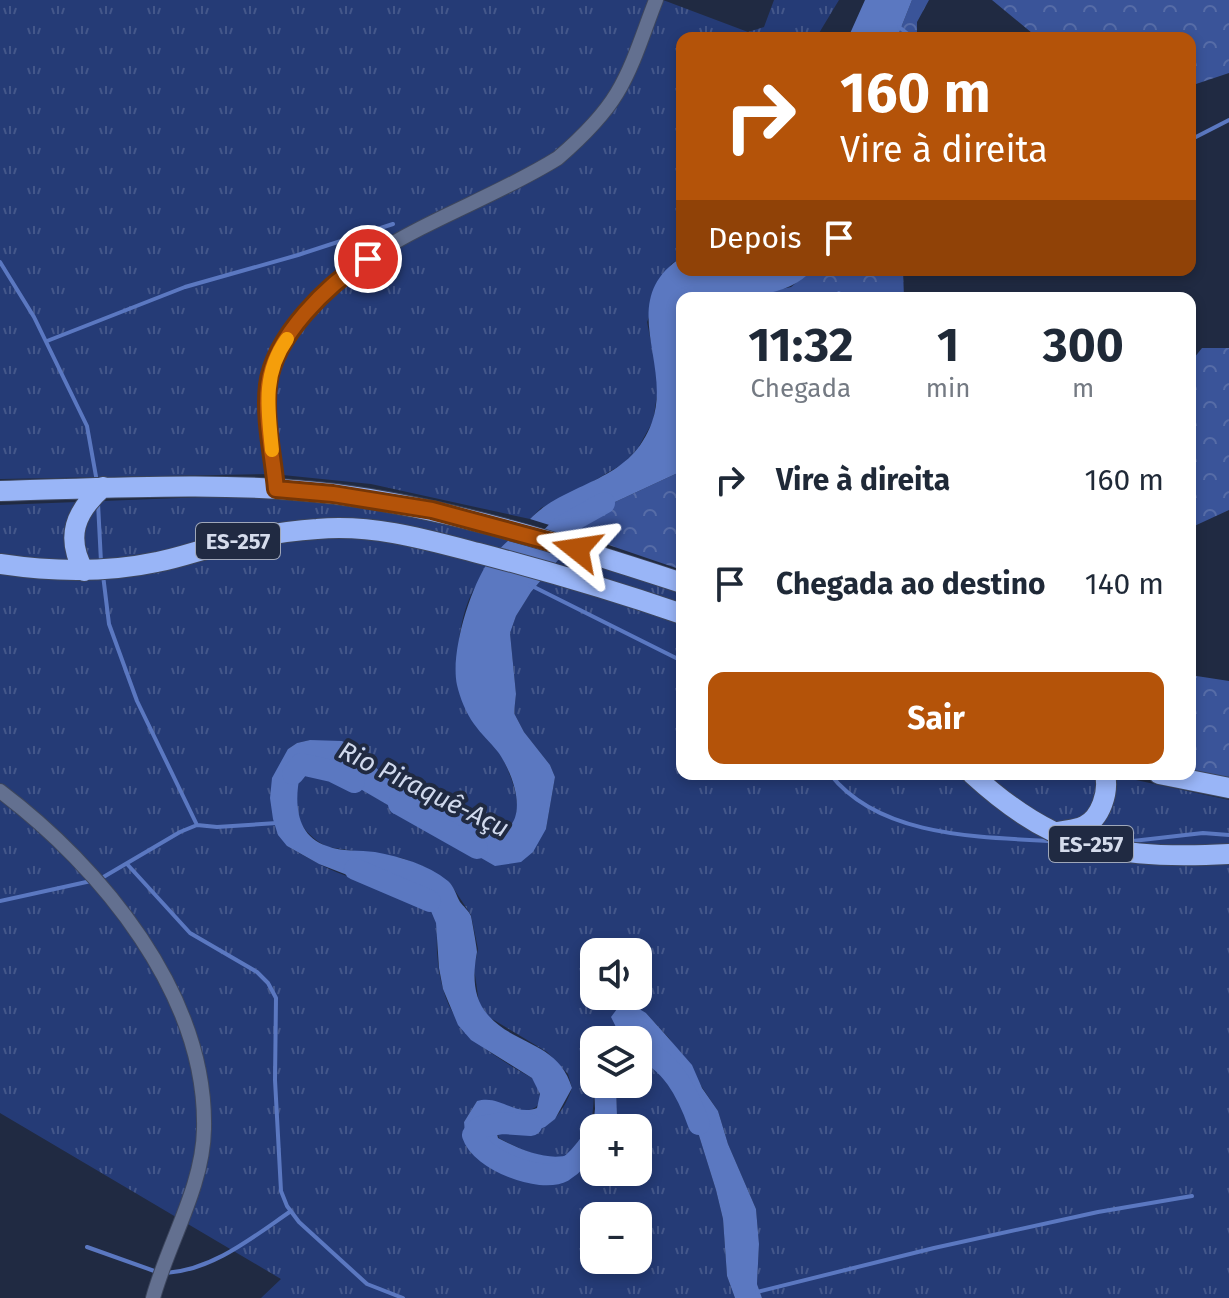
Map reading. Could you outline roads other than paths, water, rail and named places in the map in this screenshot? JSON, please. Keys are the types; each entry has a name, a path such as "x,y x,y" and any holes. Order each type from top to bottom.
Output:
{"main road":[{"name":"ES-257","path":"0,491 103,487 276,489 387,502 432,510 577,549 676,581"},
{"path":"84,571 74,550 75,528 85,507 103,487"},
{"name":"ES-257","path":"0,564 84,571 159,562 222,545 319,529 380,530 560,574 676,612"},
{"name":"ES-257","path":"979,780 1010,806 1054,832 1099,846 1185,856 1229,854"},
{"path":"1054,832 1091,822 1105,794 1105,780"},
{"path":"1189,780 1229,788"}],"street":[{"path":"276,489 267,404 270,373 283,345 306,312 351,270 394,242 545,167 569,149 608,107 619,90 656,0"},
{"path":"0,791 32,815 87,869 118,907 162,972 191,1043 200,1079 204,1130 192,1188 161,1266 153,1298"}],"waterway":[{"path":"899,27 905,32"},
{"path":"1196,137 1229,120"},
{"path":"47,341 185,287 393,224"},
{"path":"0,262 34,317 87,426 97,482"},
{"path":"98,503 101,562"},
{"name":"Rio Piraquê-Açu","path":"536,554 563,526 604,503"},
{"path":"103,575 109,624 137,701 197,825"},
{"path":"530,585 676,658"},
{"name":"Rio Piraquê-Açu","path":"293,774 301,764 332,771 354,782"},
{"path":"836,780 851,795 902,822 962,835 1051,841"},
{"name":"Rio Piraquê-Açu","path":"399,804 477,848"},
{"path":"100,879 197,825 217,827 277,823"},
{"path":"1124,842 1203,833 1229,835"},
{"path":"127,864 190,933 257,972 268,983 276,998 275,1080 281,1191 287,1206 299,1222 367,1284 403,1298"},
{"name":"Rio Piraquê-Açu","path":"355,869 430,901"},
{"path":"0,901 91,881"},
{"name":"Rio Piraquê-Açu","path":"652,1054 677,1078 699,1124"},
{"name":"Rio Piraquê-Açu","path":"531,1125 503,1123 480,1127 473,1135 478,1144 499,1161 540,1174 563,1171 580,1156"},
{"path":"757,1292 934,1248 1098,1212 1192,1196"},
{"path":"166,1273 183,1271 216,1259 291,1211"},
{"path":"87,1247 157,1272"}]}
